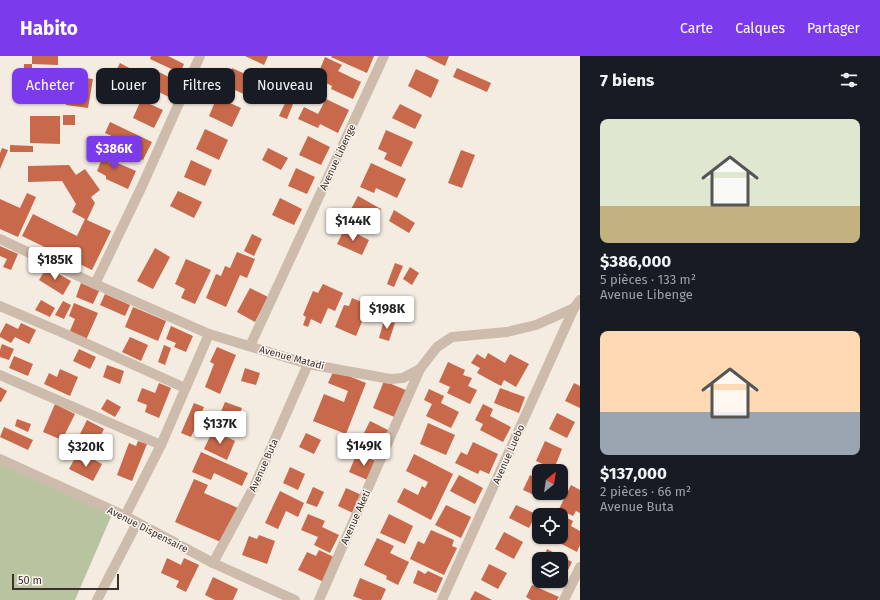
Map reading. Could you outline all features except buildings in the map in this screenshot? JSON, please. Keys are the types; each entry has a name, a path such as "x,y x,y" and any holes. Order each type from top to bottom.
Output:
{"street":[{"path":"95,284 143,184 200,56"},
{"name":"Avenue Libenge","path":"250,346 384,56"},
{"name":"Avenue Matadi","path":"0,239 95,284 209,334 308,364 390,379 402,378 420,369 437,347 452,337 506,332 536,325 577,304"},
{"name":"Avenue Luebo","path":"442,600 577,304"},
{"path":"0,306 185,388"},
{"path":"125,516 161,445 209,334"},
{"name":"Avenue Buta","path":"213,563 254,487 308,364"},
{"name":"Avenue Aketi","path":"319,600 420,369"},
{"path":"0,375 161,445"},
{"name":"Avenue Dispensaire","path":"0,459 125,516 213,563 296,600"},
{"path":"97,600 137,523"},
{"path":"564,600 580,567"}],"green space":[{"path":"0,463 113,512 75,600 0,600"}]}
